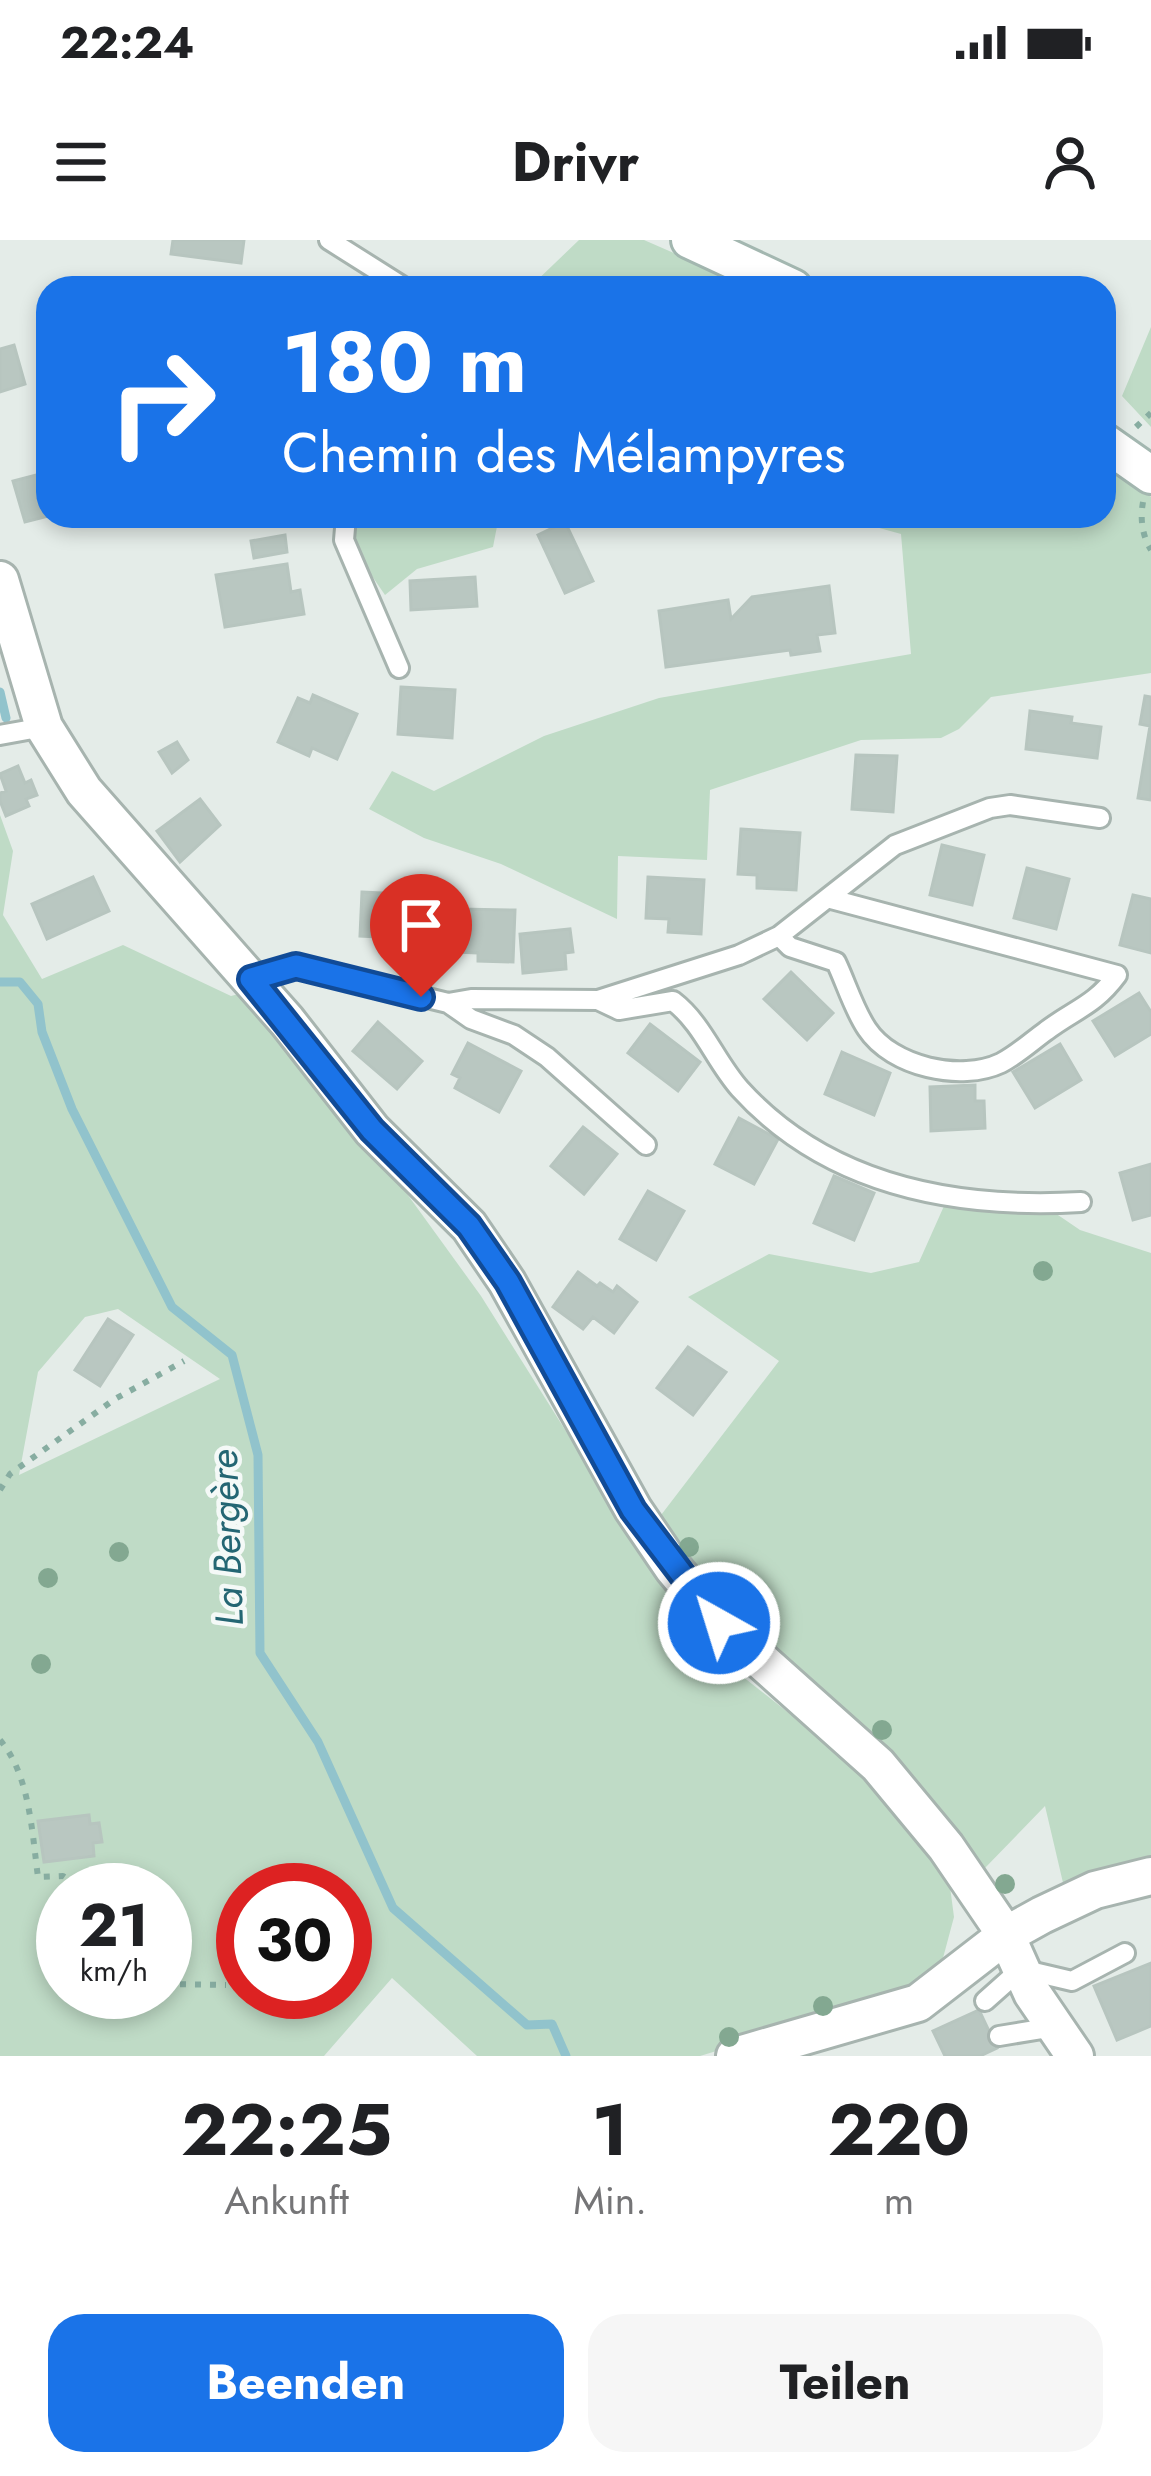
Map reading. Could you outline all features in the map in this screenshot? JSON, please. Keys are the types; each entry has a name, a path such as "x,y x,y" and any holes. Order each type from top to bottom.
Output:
{"street":[{"path":"691,240 755,276"},
{"path":"1116,450 1150,474"},
{"path":"0,580 44,728 84,790 251,979 372,1130 469,1226 508,1282 633,1510 673,1568 719,1623 878,1765 946,1847 1006,1935 1065,2042"},
{"path":"735,2056 778,2050 918,2003 1006,1935 1095,1890 1151,1876"}],"lane":[{"path":"329,240 386,276"},
{"path":"345,528 344,540 399,668"},
{"path":"0,735 44,728"},
{"path":"448,1003 471,998 598,1000 739,955 779,936 895,845 990,808 1010,805 1100,818"},
{"path":"779,936 790,947 836,962 867,1029 892,1053 927,1066 969,1072 1000,1063 1062,1019 1099,1000 1117,975 831,899"},
{"path":"251,979 296,966 448,1003 470,1019 514,1035 557,1064 646,1145"},
{"path":"598,1000 619,1010 673,1001 689,1014 737,1086 762,1111 824,1157 880,1181 928,1195 1037,1204 1081,1202"},
{"path":"985,2001 1022,1969 1072,1981 1125,1953"},
{"path":"999,2036 1065,2042"}],"path":[{"path":"1150,474 1141,515 1151,550"},
{"path":"0,1490 10,1474 115,1399 184,1361"},
{"path":"0,1740 13,1755 36,1865"}],"green space":[{"path":"579,240 644,240 726,276 542,276"},
{"path":"1151,327 1151,427 1122,396"},
{"path":"1116,465 1151,497 1151,673 991,697 959,729 941,738 861,740 710,790 707,860 618,856 617,919 501,864 424,838 369,809 392,771 434,791 544,736 659,698 911,654 901,534 879,528 1116,528"},
{"path":"339,528 497,528 493,547 417,569 385,595"},
{"path":"0,815 13,851 3,915 42,979 123,945 231,996 242,993 368,1140 481,1296 713,1653 872,1779 949,1879 954,1917 943,1958 910,1992 700,2056 477,2056 392,1978 372,2001 372,1863 216,1863 216,2019 356,2019 324,2056 0,2056","holes":["118,1309 220,1379 19,1475 38,1372 85,1317"]},
{"path":"944,1206 1058,1215 1080,1230 1151,1253 1151,1866 1064,1887 1045,1806 984,1869 905,1773 699,1584 658,1519 779,1361 688,1297 769,1254 871,1273 919,1262"}],"building":[{"path":"173,240 244,240 241,263 171,254"},
{"path":"14,345 25,384 0,392 0,349"},
{"path":"36,475 36,519 25,522 13,481"},
{"path":"568,528 593,581 565,593 538,535"},
{"path":"285,535 287,552 254,558 251,541"},
{"path":"287,564 291,592 300,590 304,614 225,627 216,575"},
{"path":"475,577 477,606 411,610 410,581"},
{"path":"829,586 835,633 817,635 820,651 791,655 790,650 666,667 659,611 728,600 731,619 752,597"},
{"path":"401,687 455,690 452,738 398,734"},
{"path":"313,695 357,714 337,759 312,748 309,756 278,742 298,698 310,703"},
{"path":"1145,696 1151,697 1151,800 1138,798 1150,726 1140,724"},
{"path":"1030,711 1101,727 1097,758 1026,749"},
{"path":"177,742 188,760 172,773 159,752"},
{"path":"856,755 897,756 893,812 852,809"},
{"path":"18,766 37,795 26,799 29,806 6,816 0,801 0,793 6,791 0,774"},
{"path":"200,799 220,825 180,862 157,831"},
{"path":"741,829 800,833 796,890 757,888 757,875 738,874"},
{"path":"942,845 984,855 972,905 930,895"},
{"path":"1027,868 1069,879 1056,929 1014,918"},
{"path":"93,877 109,911 47,939 32,904"},
{"path":"648,877 704,880 701,934 668,932 669,919 646,918"},
{"path":"362,892 421,895 419,939 360,936"},
{"path":"1133,895 1151,899 1151,953 1120,945"},
{"path":"458,909 515,910 513,962 478,961 478,953 456,952"},
{"path":"570,929 573,952 565,953 566,969 523,973 520,934"},
{"path":"791,972 833,1013 807,1040 764,999"},
{"path":"1139,993 1151,1012 1151,1034 1115,1056 1093,1021"},
{"path":"378,1022 422,1061 397,1089 353,1051"},
{"path":"650,1024 700,1062 678,1091 628,1053"},
{"path":"468,1043 521,1071 499,1112 455,1088 460,1078 452,1074"},
{"path":"1060,1044 1081,1080 1035,1108 1013,1072"},
{"path":"842,1052 890,1073 874,1115 825,1094"},
{"path":"975,1085 975,1101 984,1101 985,1128 931,1131 930,1087"},
{"path":"739,1118 778,1139 754,1184 715,1164"},
{"path":"583,1127 617,1154 584,1194 551,1166"},
{"path":"1151,1164 1151,1215 1133,1220 1120,1173"},
{"path":"834,1176 874,1193 854,1240 814,1223"},
{"path":"648,1191 684,1211 656,1260 620,1239"},
{"path":"578,1272 613,1292 617,1286 637,1302 614,1333 593,1317 583,1329 553,1307"},
{"path":"108,1319 133,1335 100,1386 75,1370"},
{"path":"688,1347 726,1372 693,1415 657,1388"},
{"path":"89,1815 90,1824 99,1823 102,1842 93,1843 94,1856 44,1862 38,1821"},
{"path":"1151,1963 1151,2026 1117,2040 1094,1986"},
{"path":"979,2010 997,2048 980,2056 945,2056 933,2031"}],"waterway":[{"name":"La Bergère","path":"0,692 6,718"},
{"name":"La Bergère","path":"0,982 20,982 38,1004 42,1032 72,1109 172,1307 232,1355 258,1455 260,1653 318,1742 393,1908 527,2025 552,2024 566,2056"}],"route":[{"path":"421,997 296,966 251,979 372,1130 469,1226 508,1282 633,1510 719,1623"}]}
